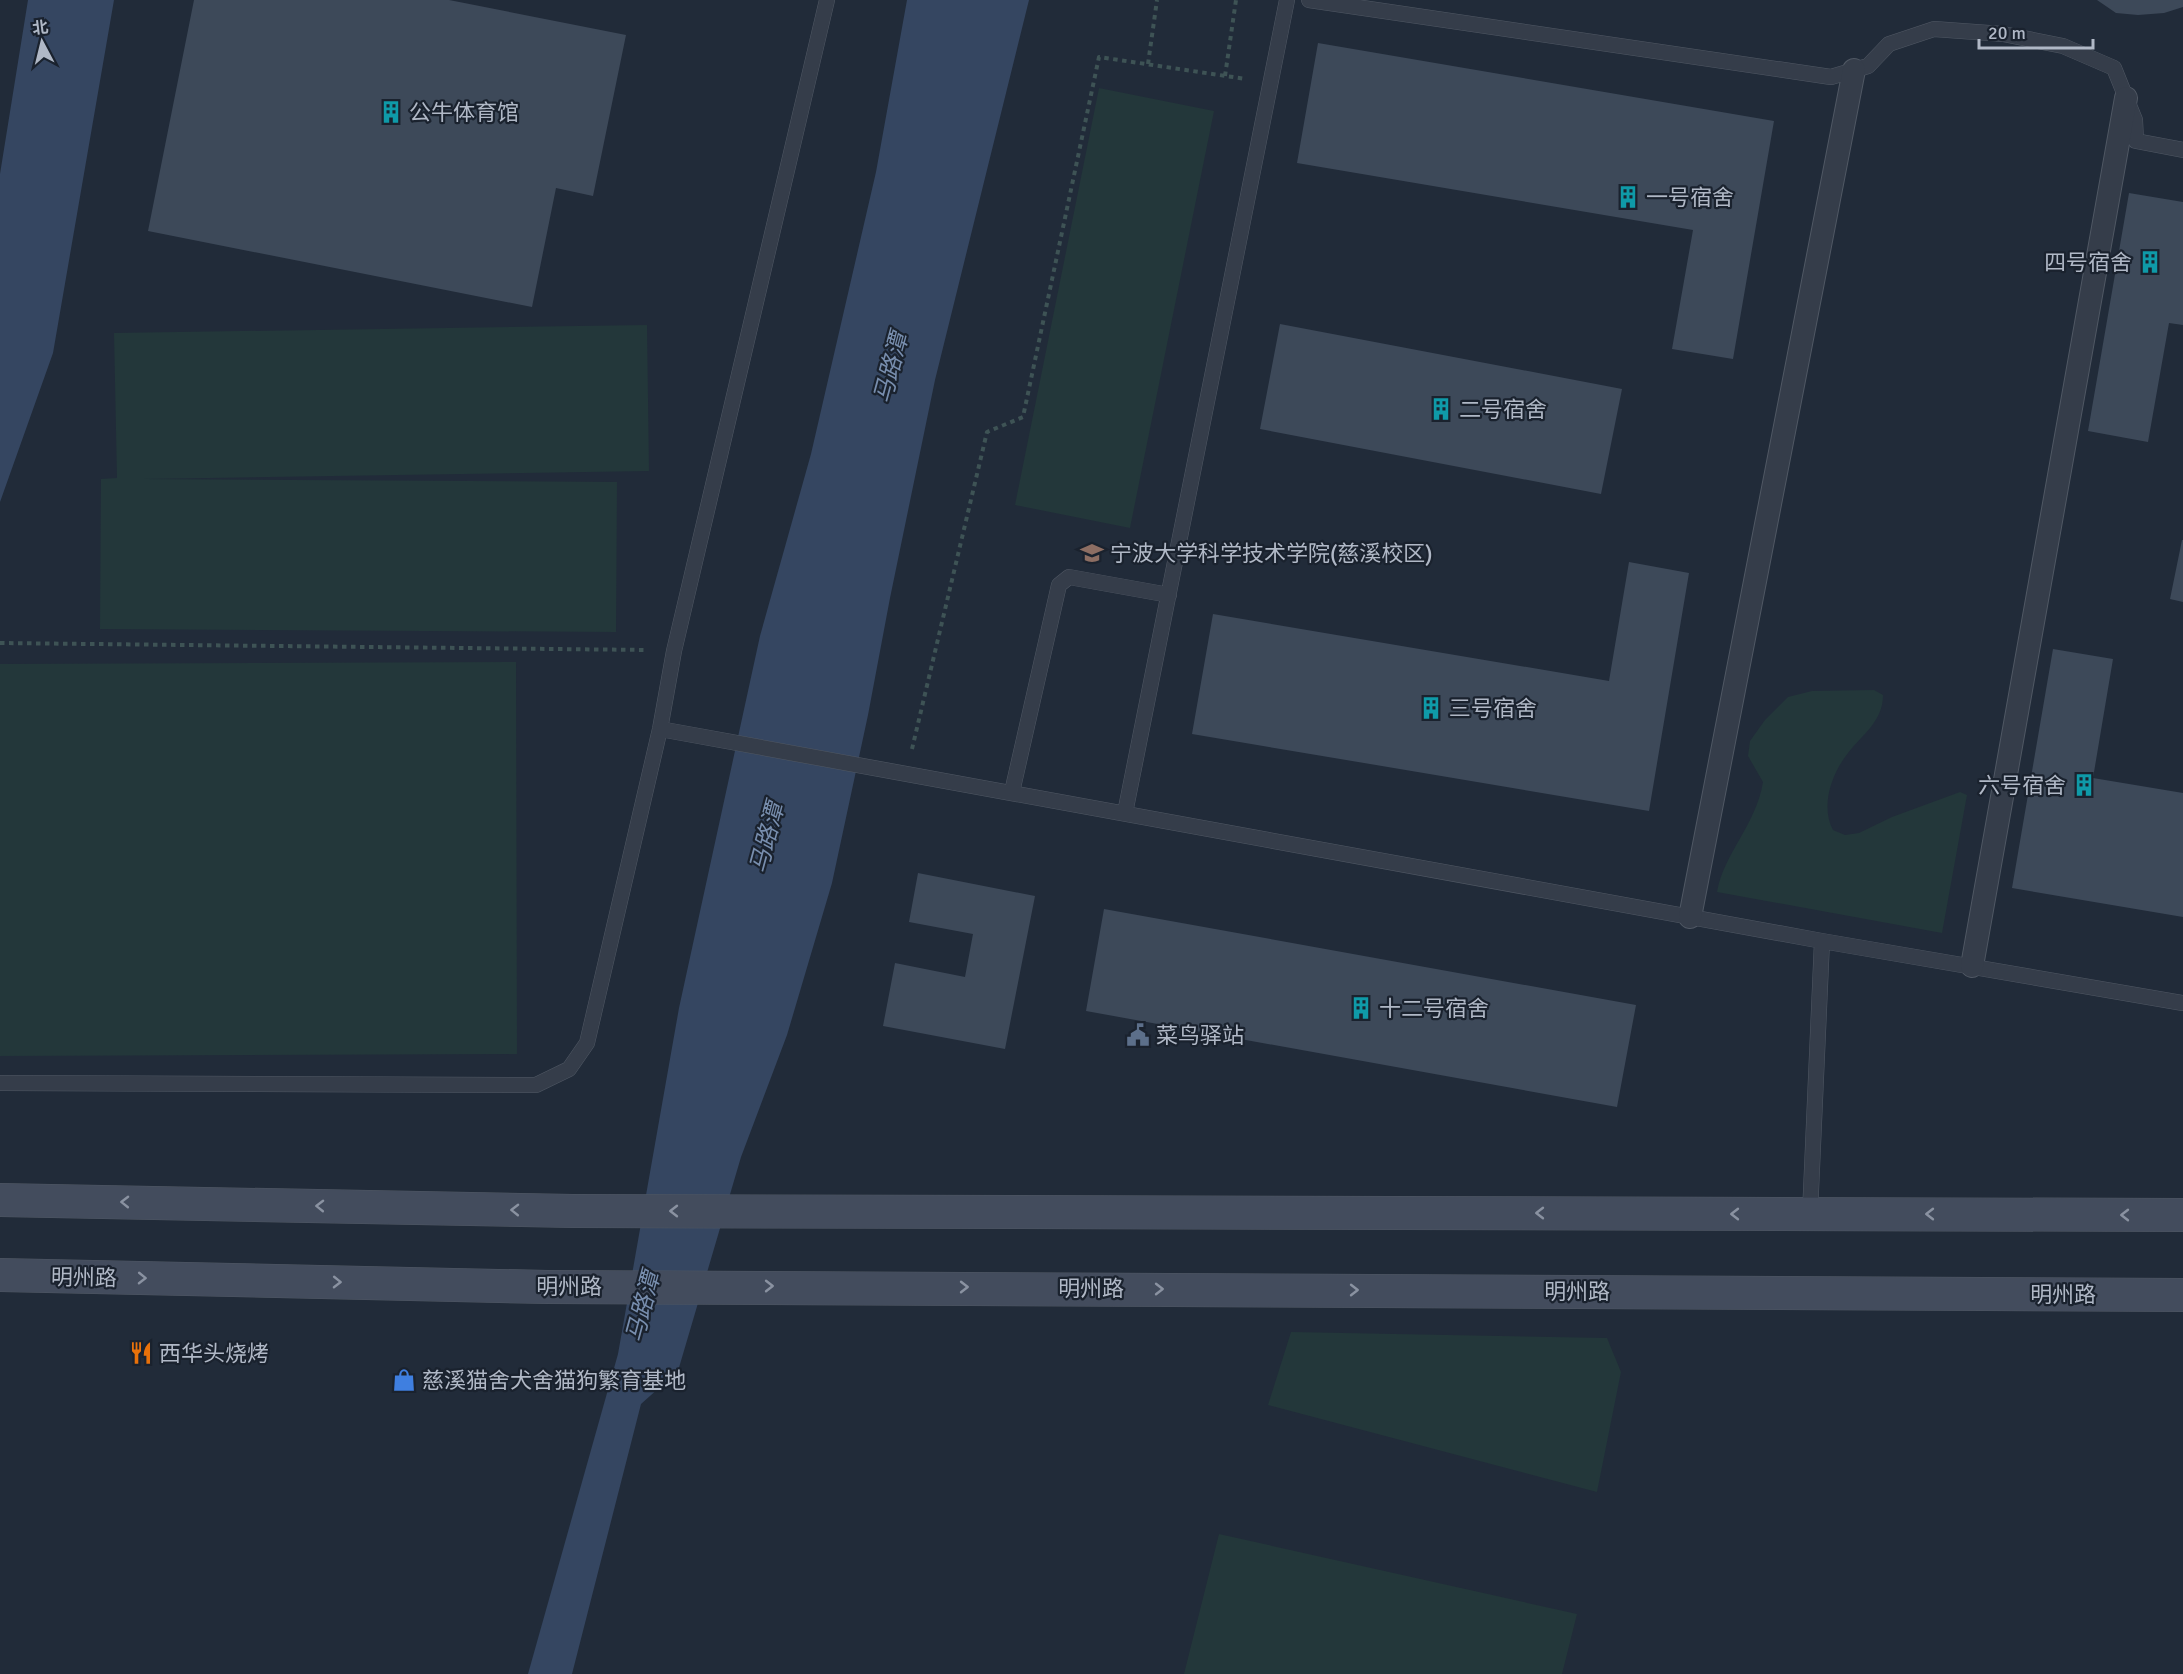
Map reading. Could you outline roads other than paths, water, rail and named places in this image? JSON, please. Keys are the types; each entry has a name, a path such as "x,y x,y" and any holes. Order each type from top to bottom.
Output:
{"main road":[{"path":"0,1200 573,1211 2183,1215"},
{"name":"明州路","path":"0,1275 548,1287 2183,1295"}],"street":[{"path":"1690,917 1854,70"},
{"path":"1972,966 2126,98"}],"lane":[{"path":"0,1083 536,1085 569,1069 587,1043 660,729 674,651 827,0"},
{"path":"1125,813 1287,0"},
{"path":"1310,0 1831,77 1868,66 1889,44 1934,29 2003,34 2063,46 2114,68 2135,120 2136,141 2183,150"},
{"path":"1012,792 1059,585 1069,577 1169,595"},
{"path":"660,729 1822,942 2183,1003"},
{"path":"1810,1214 1822,942"}],"water":[{"path":"28,0 114,0 53,353 0,502 0,174"},
{"name":"马路潭","path":"907,0 1029,0 935,380 832,883 787,1035 741,1157 678,1371 641,1404 572,1674 528,1674 618,1354 679,1008 760,636 811,454 876,172"}],"place":[{"name":"公牛体育馆","path":"391,112"},
{"name":"一号宿舍","path":"1628,197"},
{"name":"四号宿舍","path":"2150,262"},
{"name":"二号宿舍","path":"1441,409"},
{"name":"宁波大学科学技术学院(慈溪校区)","path":"1092,553"},
{"name":"三号宿舍","path":"1431,708"},
{"name":"六号宿舍","path":"2084,785"},
{"name":"十二号宿舍","path":"1361,1008"},
{"name":"菜鸟驿站","path":"1138,1035"},
{"name":"西华头烧烤","path":"141,1353"},
{"name":"慈溪猫舍犬舍猫狗繁育基地","path":"404,1380"}]}
